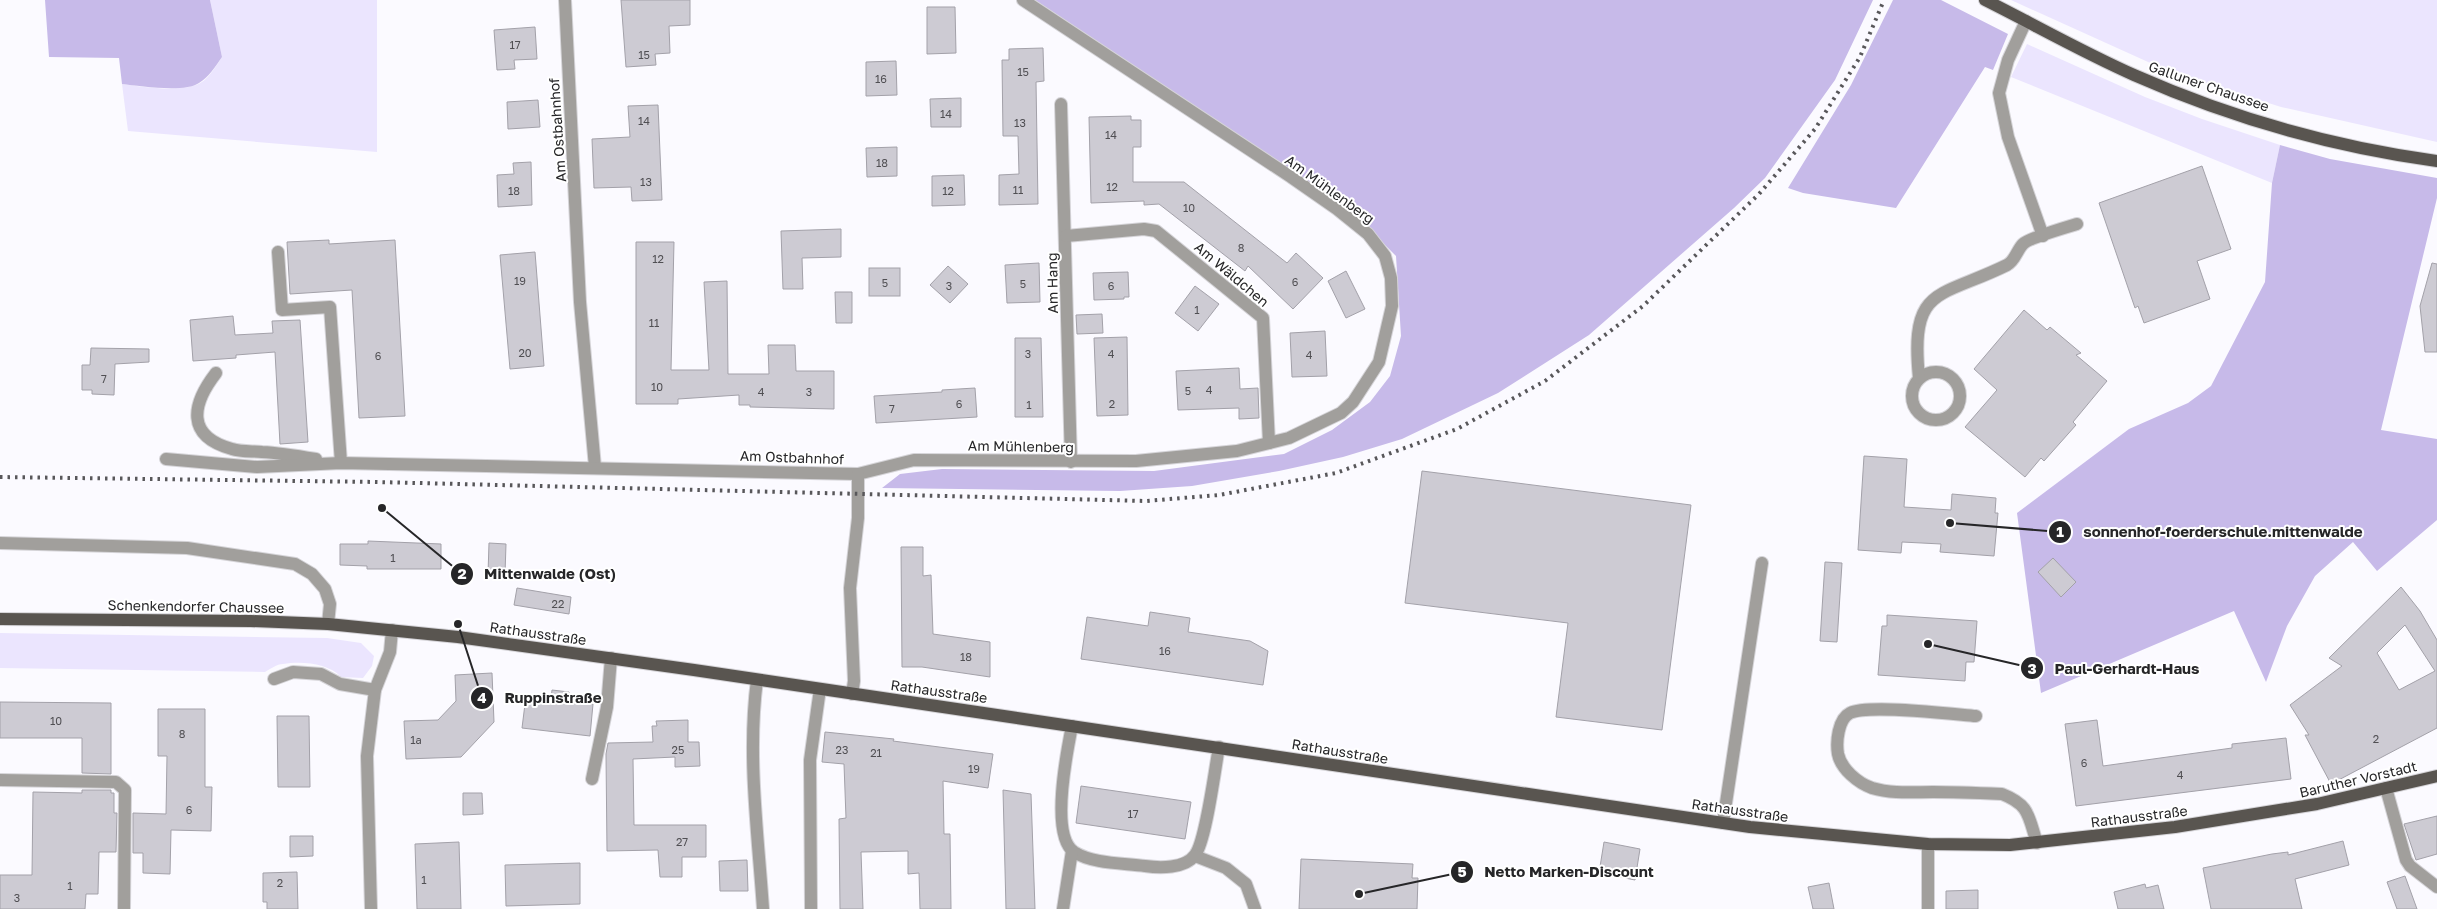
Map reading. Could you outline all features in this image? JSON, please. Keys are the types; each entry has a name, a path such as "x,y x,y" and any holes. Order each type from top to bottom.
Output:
{"main road":[{"name":"Galluner Chaussee","path":"1985,0 2134,75 2211,106 2345,143 2401,156 2437,161"},
{"name":"Schenkendorfer Chaussee","path":"0,619 251,621 328,624 392,630"},
{"name":"Rathausstraße","path":"392,630 611,658 1811,835 1928,844 1985,845 2037,842 2159,829 2285,810"},
{"name":"Baruther Vorstadt","path":"2285,810 2437,776"}],"street":[{"name":"Am Ostbahnhof","path":"565,0 580,302 595,467"},
{"name":"Am Mühlenberg","path":"858,474 914,460 1136,461 1201,456 1269,444 1308,430 1341,413 1353,402 1368,381 1378,362 1392,306 1391,278 1385,256 1368,234 1337,209 1023,0"},
{"path":"2026,21 2008,60 1998,93 2008,137 2043,236"},
{"name":"Am Hang","path":"1061,104 1071,462"},
{"path":"1919,378 1917,351 1922,311 1933,297 1963,282 2010,264 2024,243 2077,224"},
{"name":"Am Wäldchen","path":"1066,236 1144,229 1156,231 1263,318 1269,444"},
{"path":"278,252 282,310 330,306 340,463"},
{"path":"216,373 204,388 196,409 199,426 211,439 232,449 286,454 340,463"},
{"path":"166,459 256,467 340,463"},
{"name":"Am Ostbahnhof","path":"340,463 858,474 858,518 850,588 854,681 852,694"},
{"path":"0,544 186,548 295,564 312,574 325,589 330,604 328,624"},
{"path":"1723,823 1762,563"},
{"path":"370,909 367,756 376,690 390,652 392,630"},
{"path":"592,779 607,707 611,658"},
{"path":"274,678 293,672 321,674 340,684 376,690"},
{"path":"757,680 754,700 754,758 763,909"},
{"path":"811,909 810,760 820,689"},
{"path":"1976,716 1869,708 1851,712 1844,717 1840,728 1837,746 1839,760 1845,769 1870,787 1890,792 2002,794 2018,800 2027,812 2037,842"},
{"path":"1064,909 1072,851 1066,838 1061,816 1062,784 1072,726"},
{"path":"1072,851 1087,858 1157,868 1181,864 1195,856 1202,840 1219,747"},
{"path":"0,780 116,782 125,790 124,909"},
{"path":"2386,788 2406,860 2410,866 2437,887"},
{"path":"1928,844 1928,909"},
{"path":"1195,856 1226,868 1246,884 1255,909"}],"shaded area":[{"path":"45,0 210,0 222,57 206,78 192,86 162,88 122,84 119,58 49,57"},
{"path":"210,0 377,0 377,152 128,131 122,84 169,89 196,85 207,77 222,57"},
{"path":"1035,0 1873,0 1835,80 1765,178 1734,208 1589,335 1498,393 1402,439 1343,457 1279,471 1192,486 1120,491 882,488 900,474 942,469 1154,471 1284,454 1332,430 1370,402 1390,376 1401,336 1396,256 1367,227 1332,197"},
{"path":"1893,0 1941,0 2008,34 1993,70 1985,67 1896,208 1803,193 1788,188 1851,85"},
{"path":"2011,0 2437,0 2437,142 2281,107 2168,71"},
{"path":"2027,44 2145,97 2202,119 2280,145 2272,183 2011,77"},
{"path":"2280,145 2330,159 2437,178 2437,198 2381,430 2437,439 2437,520 2377,571 2353,542 2315,576 2287,626 2266,682 2234,611 2041,693 2017,513 2129,429 2188,403 2211,386 2265,282 2272,183"},
{"path":"0,633 327,638 361,643 374,656 372,666 363,678 341,677 336,672 322,666 298,663 278,665 265,672 0,668"}],"building":[{"path":"621,0 690,0 690,25 669,26 670,53 655,54 656,65 626,67"},
{"path":"927,7 955,7 956,53 927,54"},
{"path":"535,27 537,59 514,60 515,69 497,70 494,30"},
{"path":"1043,48 1044,81 1036,82 1038,204 999,205 999,175 1019,174 1018,136 1003,136 1002,60 1009,60 1009,49"},
{"path":"896,61 897,95 866,96 866,62"},
{"path":"961,98 961,127 931,127 930,99"},
{"path":"538,100 540,127 508,129 507,102"},
{"path":"658,105 662,200 632,201 631,187 594,188 592,139 630,137 628,106"},
{"path":"1131,116 1131,120 1141,120 1141,147 1133,147 1133,182 1184,182 1287,263 1296,253 1323,278 1293,309 1248,266 1245,271 1159,204 1144,205 1144,201 1091,203 1089,117"},
{"path":"897,147 897,176 867,177 866,148"},
{"path":"531,162 532,205 498,207 497,175 514,174 513,163"},
{"path":"2202,166 2231,249 2197,261 2210,299 2144,323 2138,306 2135,308 2099,203"},
{"path":"964,175 965,205 932,206 932,176"},
{"path":"841,229 841,257 802,258 803,289 783,289 781,231"},
{"path":"329,240 329,244 395,240 405,416 359,418 352,290 290,294 287,242"},
{"path":"636,242 674,242 671,370 709,370 704,282 727,281 728,374 769,374 768,345 795,345 796,371 834,371 834,409 750,407 750,405 739,405 739,395 678,399 678,404 636,404"},
{"path":"535,252 544,366 510,369 500,255"},
{"path":"1039,263 1040,302 1007,303 1005,265"},
{"path":"2432,263 2437,264 2437,352 2425,352 2420,306"},
{"path":"948,266 968,284 950,303 930,285"},
{"path":"869,268 900,268 900,296 869,296"},
{"path":"1346,271 1365,309 1346,318 1328,281"},
{"path":"1128,272 1129,297 1124,297 1124,299 1094,300 1093,273"},
{"path":"1195,286 1219,304 1198,331 1175,313"},
{"path":"835,292 852,292 852,323 836,323"},
{"path":"2024,310 2047,330 2050,327 2081,353 2076,355 2107,381 2073,422 2076,425 2044,461 2041,458 2025,477 1965,427 1997,390 1974,369"},
{"path":"1102,314 1103,333 1077,334 1076,315"},
{"path":"233,316 235,335 273,333 272,321 300,320 308,442 280,444 275,352 236,355 236,358 193,361 190,320"},
{"path":"1325,331 1327,376 1292,377 1290,333"},
{"path":"1127,337 1128,415 1097,416 1094,338"},
{"path":"1015,338 1041,338 1043,417 1015,417"},
{"path":"91,348 149,349 149,362 115,364 114,395 92,394 92,390 82,390 82,365 90,365"},
{"path":"1239,368 1240,389 1258,388 1259,418 1239,419 1239,408 1178,410 1176,371"},
{"path":"975,388 977,417 876,423 874,396"},
{"path":"1864,456 1907,459 1904,507 1951,510 1952,494 1996,498 1995,513 1998,513 1994,556 1940,552 1941,544 1902,542 1901,553 1858,550"},
{"path":"1422,471 1691,505 1662,730 1556,717 1568,623 1405,603"},
{"path":"368,541 441,544 441,569 367,569 367,566 340,565 340,544 368,544"},
{"path":"489,543 506,544 505,574 488,574"},
{"path":"901,547 923,547 923,576 931,575 933,634 990,642 990,677 922,667 902,667"},
{"path":"2053,558 2076,582 2061,597 2038,572"},
{"path":"1825,562 1842,563 1837,642 1820,641"},
{"path":"2401,587 2420,611 2437,640 2437,728 2331,784 2305,735 2309,735 2290,705 2342,666 2329,658","holes":["2405,625 2435,671 2399,690 2377,653"]},
{"path":"517,588 571,597 569,614 514,605"},
{"path":"1150,612 1190,618 1188,632 1250,641 1268,651 1263,685 1081,659 1087,617 1148,626"},
{"path":"1887,615 1977,621 1974,662 1966,662 1965,681 1878,675 1882,626 1887,626"},
{"path":"492,673 494,722 461,757 406,759 404,721 438,720 456,701 455,675"},
{"path":"552,690 569,692 568,701 593,704 590,736 522,728 526,696 551,699"},
{"path":"0,702 111,703 111,774 82,773 82,738 0,738"},
{"path":"158,709 205,709 205,787 212,787 211,831 171,830 170,874 143,873 143,853 133,853 133,813 166,814 167,756 158,756"},
{"path":"277,716 309,716 310,787 278,787"},
{"path":"688,720 688,742 699,742 700,766 675,767 675,757 633,759 634,825 706,825 706,857 682,857 682,877 660,877 658,850 607,851 606,754 608,743 653,742 652,726 657,726 656,721"},
{"path":"2097,720 2103,766 2232,748 2232,744 2286,738 2291,779 2076,806 2065,724"},
{"path":"825,732 894,739 893,741 993,754 988,788 943,781 944,834 950,834 951,909 920,909 919,873 908,874 908,851 861,852 863,909 840,909 839,819 846,818 844,764 822,762"},
{"path":"1081,786 1191,802 1185,839 1076,823"},
{"path":"82,790 111,790 111,793 114,793 114,813 117,813 116,852 99,852 98,894 86,894 85,909 0,909 0,875 32,875 33,792 82,793"},
{"path":"1003,790 1031,794 1035,909 1006,909"},
{"path":"463,793 482,793 483,814 463,815"},
{"path":"2437,816 2437,854 2416,860 2404,824"},
{"path":"290,836 313,836 313,856 290,857"},
{"path":"2343,841 2349,865 2295,879 2302,909 2211,909 2203,868 2272,854 2288,852 2288,855"},
{"path":"459,842 461,909 417,909 415,844"},
{"path":"1604,842 1640,849 1635,880 1599,873"},
{"path":"1301,859 1413,864 1412,878 1418,878 1417,909 1299,909"},
{"path":"747,860 748,891 720,891 719,861"},
{"path":"580,863 580,904 506,906 505,865"},
{"path":"297,872 298,909 267,909 267,902 263,902 263,873"},
{"path":"2405,876 2417,909 2397,909 2387,882"},
{"path":"1829,883 1834,909 1813,909 1808,887"},
{"path":"2145,884 2146,888 2158,885 2164,909 2118,909 2114,892"},
{"path":"1978,890 1978,909 1946,909 1946,891"}],"railway":[{"path":"0,477 377,482 1146,501 1219,495 1336,473 1457,429 1545,381 1643,306 1759,194 1815,129 1860,57 1884,0"}],"place":[{"name":"Mittenwalde (Ost)","path":"382,508"},
{"name":"sonnenhof-foerderschule.mittenwalde","path":"1950,523"},
{"name":"Ruppinstraße","path":"458,624"},
{"name":"Paul-Gerhardt-Haus","path":"1928,644"},
{"name":"Netto Marken-Discount","path":"1359,894"}]}
